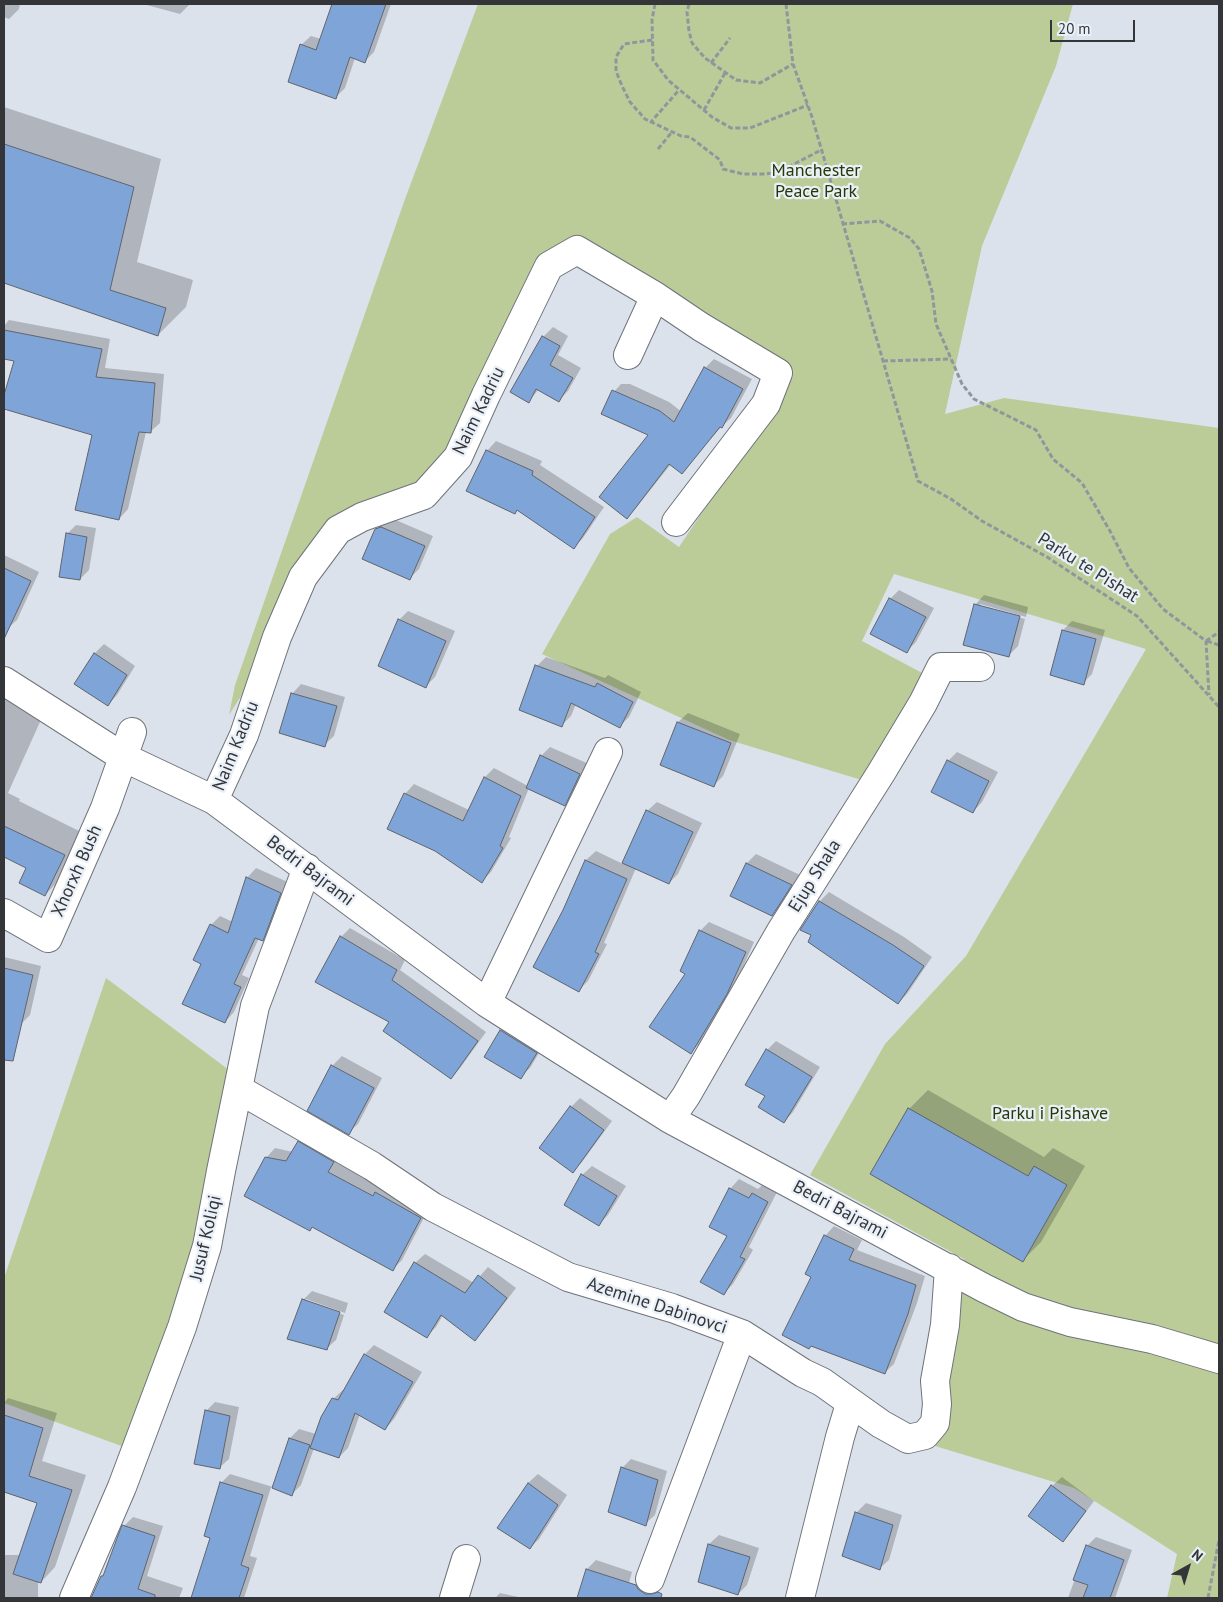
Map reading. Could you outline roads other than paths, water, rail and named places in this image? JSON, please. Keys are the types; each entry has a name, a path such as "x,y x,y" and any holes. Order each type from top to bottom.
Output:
{"street":[{"name":"Naim Kadriu","path":"214,800 244,735 277,637 303,576 338,530 362,517 424,495 458,457 549,266 577,250 778,373 766,404 676,522"},
{"path":"628,355 655,296"},
{"name":"Ejup Shala","path":"670,1119 686,1096 781,931 923,703 941,667 980,667"},
{"name":"Bedri Bajrami","path":"4,681 128,744 214,800 486,1003 670,1119 1023,1307 1070,1322 1152,1339 1219,1359"},
{"name":"Xhorxh Bush","path":"4,913 48,938 105,808 128,744"},
{"path":"486,1003 608,752"},
{"name":"Jusuf Koliqi","path":"74,1598 122,1487 182,1327 207,1246 255,1006 307,868"},
{"name":"Azemine Dabinovci","path":"238,1089 372,1166 434,1207 568,1278 672,1308 742,1334 822,1382 840,1394 850,1404 881,1424 908,1438 925,1435 935,1423 937,1404 936,1382 945,1325 949,1268"},
{"path":"650,1579 742,1334"},
{"path":"800,1598 850,1404"},
{"path":"454,1598 466,1559"}],"park label":[{"name":"Manchester Peace Park","path":"816,181"},
{"name":"Parku i Pishave","path":"1050,1114"}]}
